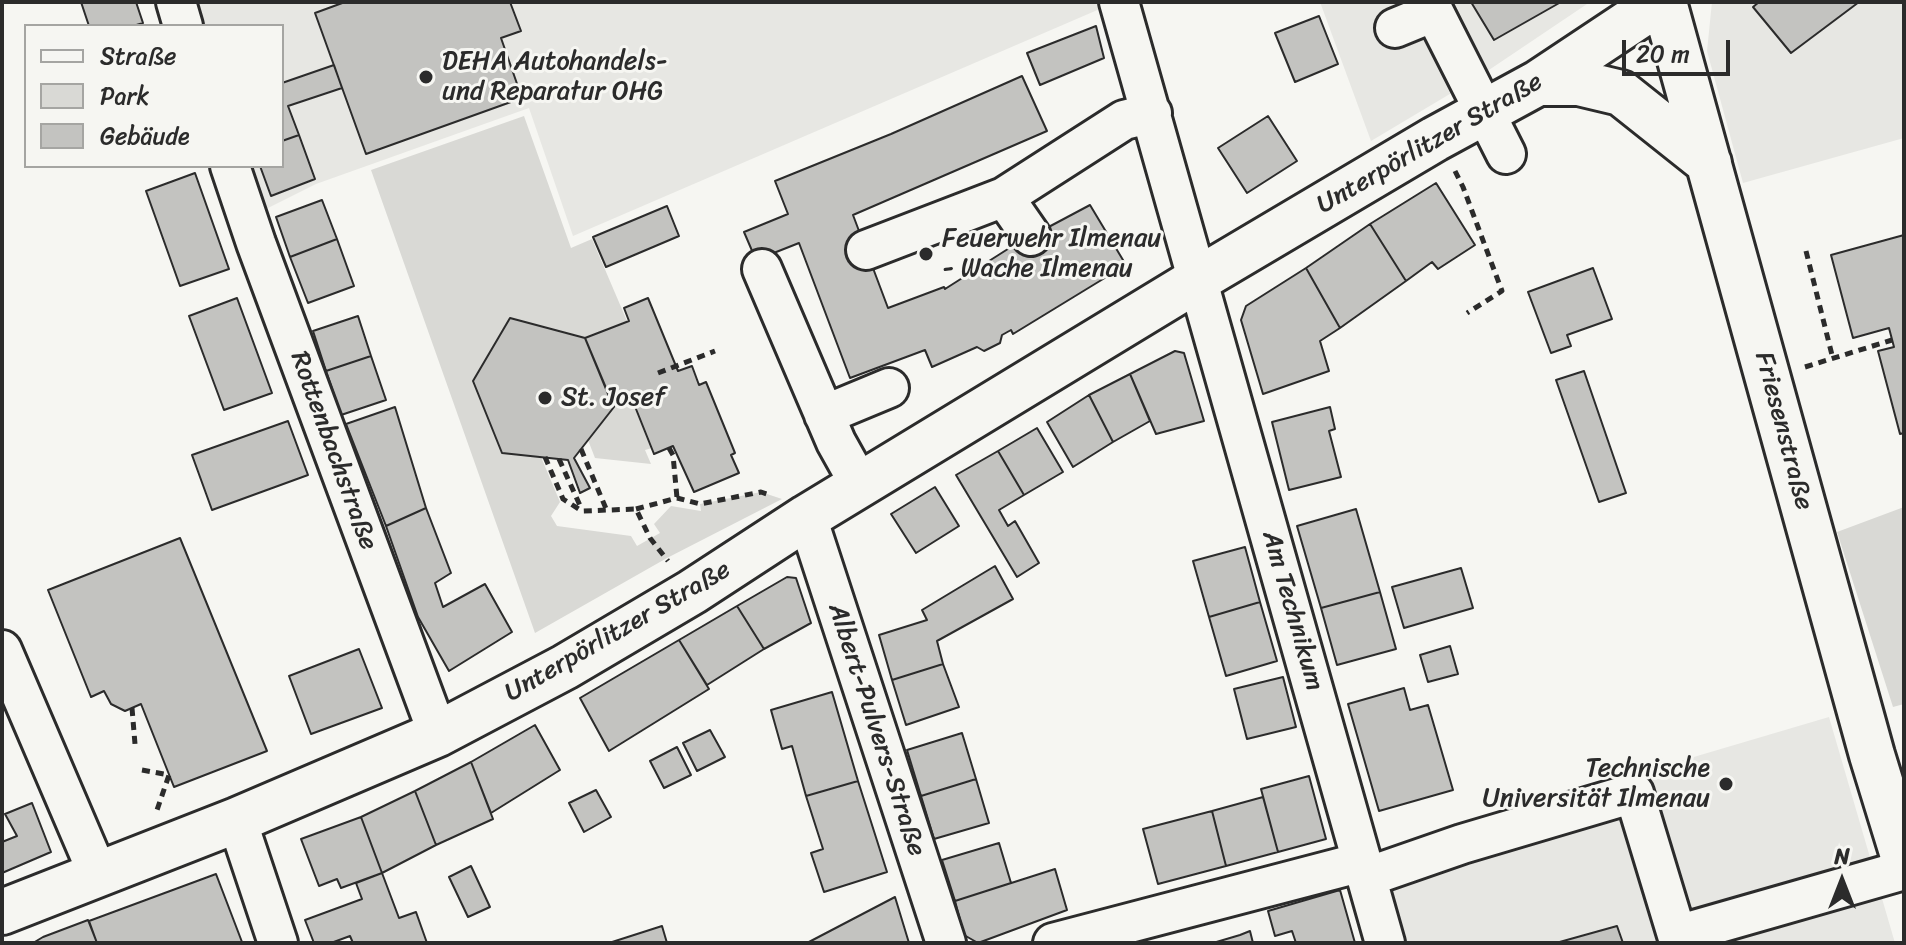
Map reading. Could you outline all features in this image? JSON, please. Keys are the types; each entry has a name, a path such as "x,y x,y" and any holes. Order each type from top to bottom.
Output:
{"main road":[{"name":"Unterpörlitzer Straße","path":"2,912 237,820 438,734 565,667 680,569 795,508 860,485 1197,280 1435,139 1538,83 1662,2"},
{"name":"Friesenstraße","path":"1662,2 1872,755 1904,859"},
{"path":"1538,83 1579,83 1621,93 1709,163"}],"street":[{"path":"176,2 182,24"},
{"path":"1119,2 1197,280"},
{"path":"1395,28 1434,12 1506,154"},
{"path":"866,250 1004,197 1124,120 1152,113"},
{"name":"Rottenbachstraße","path":"231,168 261,258 438,734"},
{"path":"1004,197 1031,236"},
{"path":"762,269 824,415 860,485"},
{"name":"Am Technikum","path":"1197,280 1385,943"},
{"path":"824,415 889,388"},
{"name":"Albert-Pulvers-Straße","path":"795,508 946,943"},
{"path":"2,650 98,874"},
{"path":"1053,943 1462,844 1634,793 1677,935 1904,870"},
{"path":"237,820 278,943"}],"path":[{"path":"1435,139 1463,187 1502,291 1467,313"},
{"path":"1806,251 1833,359"},
{"path":"1768,377 1892,340"},
{"path":"658,373 715,351"},
{"path":"669,448 673,455 677,498"},
{"path":"581,449 607,511"},
{"path":"545,457 563,499 582,511 636,509 677,498 700,504 761,492 795,508"},
{"path":"559,459 582,511"},
{"path":"636,509 650,538 680,569"},
{"path":"654,569 680,569"},
{"path":"132,708 135,744"},
{"path":"142,770 169,775 154,821 163,849"}],"shaded area":[{"path":"197,2 1116,2 573,236 529,108 316,184 266,209 253,168 284,168 284,24 204,24"},
{"path":"1320,2 1590,2 1480,76 1371,141"},
{"path":"1712,2 1904,2 1904,138 1743,183 1707,51"},
{"name":"Technische Universität Ilmenau","path":"1829,717 1895,943 1403,943 1376,851"}],"green space":[{"path":"524,116 571,248 592,239 627,321 585,338 510,318 473,381 502,453 541,457 560,502 551,516 557,526 631,536 637,546 660,533 654,524 671,506 701,511 700,504 761,492 782,499 667,558 535,633 371,170"},
{"path":"632,399 652,448 645,450 651,464 595,458 588,440 613,406"},
{"path":"1904,507 1904,704 1893,707 1837,532"}],"building":[{"path":"81,2 136,2 143,23 140,24 88,24"},
{"name":"DEHA Autohandels- und Reparatur OHG","path":"345,2 510,2 521,31 501,38 522,98 366,154 315,13"},
{"path":"1471,2 1561,2 1494,40"},
{"path":"1759,2 1859,2 1791,53 1753,7"},
{"path":"1319,16 1338,64 1295,82 1275,33"},
{"path":"1096,26 1104,58 1040,85 1027,53"},
{"path":"334,65 342,88 288,106 299,135 284,140 284,82"},
{"path":"1022,76 1047,131 853,215 888,308 945,289 1011,247 1090,205 1126,265 1013,334 1011,330 1002,335 1000,343 984,351 977,347 932,367 925,350 850,378 799,243 756,260 744,232 788,214 775,181"},
{"path":"1268,116 1297,161 1247,193 1218,148"},
{"path":"299,135 315,179 271,196 261,168 284,168 284,140"},
{"path":"195,173 229,269 180,286 146,191"},
{"path":"1436,183 1475,245 1438,269 1432,262 1406,281 1370,224"},
{"path":"322,200 337,239 290,257 276,217"},
{"path":"667,206 679,236 606,267 593,237"},
{"path":"1370,224 1406,281 1340,328 1306,268"},
{"path":"1904,235 1904,433 1900,434 1878,351 1894,347 1889,328 1853,338 1831,255"},
{"path":"337,239 354,286 308,303 290,257"},
{"path":"1306,268 1340,328 1320,341 1329,371 1263,394 1241,320 1246,306"},
{"path":"1593,268 1612,319 1567,335 1571,346 1551,353 1528,292"},
{"path":"237,298 272,393 224,410 189,316"},
{"path":"648,298 678,371 692,366 699,385 706,382 735,453 731,455 739,473 694,492 673,446 654,454 632,399 613,406 585,338 629,321 624,308"},
{"path":"358,316 371,356 326,371 313,331"},
{"name":"St. Josef","path":"510,318 585,338 614,407 574,458 590,488 580,493 568,460 502,453 473,381"},
{"path":"1175,351 1184,353 1204,421 1156,434 1130,374"},
{"path":"371,356 386,400 341,415 326,371"},
{"path":"1584,371 1626,493 1599,502 1556,380"},
{"path":"1130,374 1150,421 1113,442 1089,395"},
{"path":"1089,395 1113,442 1073,467 1047,422"},
{"path":"395,407 426,508 386,526 346,424"},
{"path":"1330,407 1335,429 1329,431 1341,477 1289,490 1272,422"},
{"path":"288,421 308,475 212,510 192,455"},
{"path":"1037,428 1063,472 1024,495 998,451"},
{"path":"998,451 1024,495 999,510 1008,526 1015,521 1039,563 1017,577 956,475"},
{"path":"935,487 959,526 916,553 891,514"},
{"path":"426,508 451,573 435,583 443,607 485,584 512,632 449,671 418,617 386,526"},
{"path":"1356,509 1380,592 1321,608 1297,526"},
{"path":"180,538 267,751 174,787 141,704 125,711 111,704 104,691 91,697 48,590"},
{"path":"1245,547 1260,602 1209,617 1193,561"},
{"path":"995,566 1013,599 937,641 943,664 892,680 879,635 927,620 922,610"},
{"path":"1461,568 1473,608 1404,628 1392,587"},
{"path":"787,577 796,578 811,623 764,649 737,606"},
{"path":"1380,592 1396,649 1337,665 1321,608"},
{"path":"1260,602 1277,661 1226,676 1209,617"},
{"path":"737,606 764,649 707,685 679,640"},
{"path":"679,640 709,689 609,751 580,698"},
{"path":"1450,646 1458,674 1428,682 1420,655"},
{"path":"359,649 382,708 311,734 289,676"},
{"path":"943,664 959,707 906,725 892,680"},
{"path":"1283,677 1296,727 1247,739 1234,689"},
{"path":"1404,688 1410,710 1428,705 1453,790 1379,811 1348,704"},
{"path":"832,692 858,781 806,796 792,746 782,749 771,710"},
{"path":"535,725 560,770 491,813 471,762"},
{"path":"710,730 725,757 697,771 683,743"},
{"path":"962,733 976,779 921,796 907,750"},
{"path":"677,747 691,775 664,788 650,761"},
{"path":"471,762 493,819 436,845 415,791"},
{"path":"1309,776 1326,839 1278,852 1261,789"},
{"path":"976,779 989,823 934,839 921,796"},
{"path":"858,781 887,872 824,892 811,853 823,849 806,796"},
{"path":"596,790 611,817 584,832 569,803"},
{"path":"415,791 436,845 382,873 361,817"},
{"path":"1263,797 1278,852 1226,866 1212,811"},
{"path":"32,803 51,852 2,873 2,842 17,836 5,814"},
{"path":"1212,811 1226,866 1158,884 1143,829"},
{"path":"361,817 382,873 341,888 337,879 319,886 301,839"},
{"path":"999,843 1011,883 955,901 942,860"},
{"path":"471,866 490,907 468,917 449,877"},
{"path":"1055,869 1067,910 978,943 964,935 955,901"},
{"path":"382,873 399,918 416,912 427,943 353,943 350,936 331,943 314,943 305,920 362,899 356,883"},
{"path":"216,874 242,942 97,943 89,921"},
{"path":"1340,890 1355,943 1296,943 1292,931 1275,936 1268,911"},
{"path":"895,897 909,943 807,943"},
{"path":"88,920 97,943 33,943 43,937"},
{"path":"662,926 667,943 609,943"},
{"path":"1617,926 1623,943 1556,943"},
{"path":"1250,931 1253,943 1213,943 1240,935"}],"place":[{"name":"DEHA Autohandels- und Reparatur OHG","path":"426,77"},
{"name":"Feuerwehr Ilmenau - Wache Ilmenau","path":"926,254"},
{"name":"St. Josef","path":"545,398"},
{"name":"Technische Universität Ilmenau","path":"1726,784"}]}
